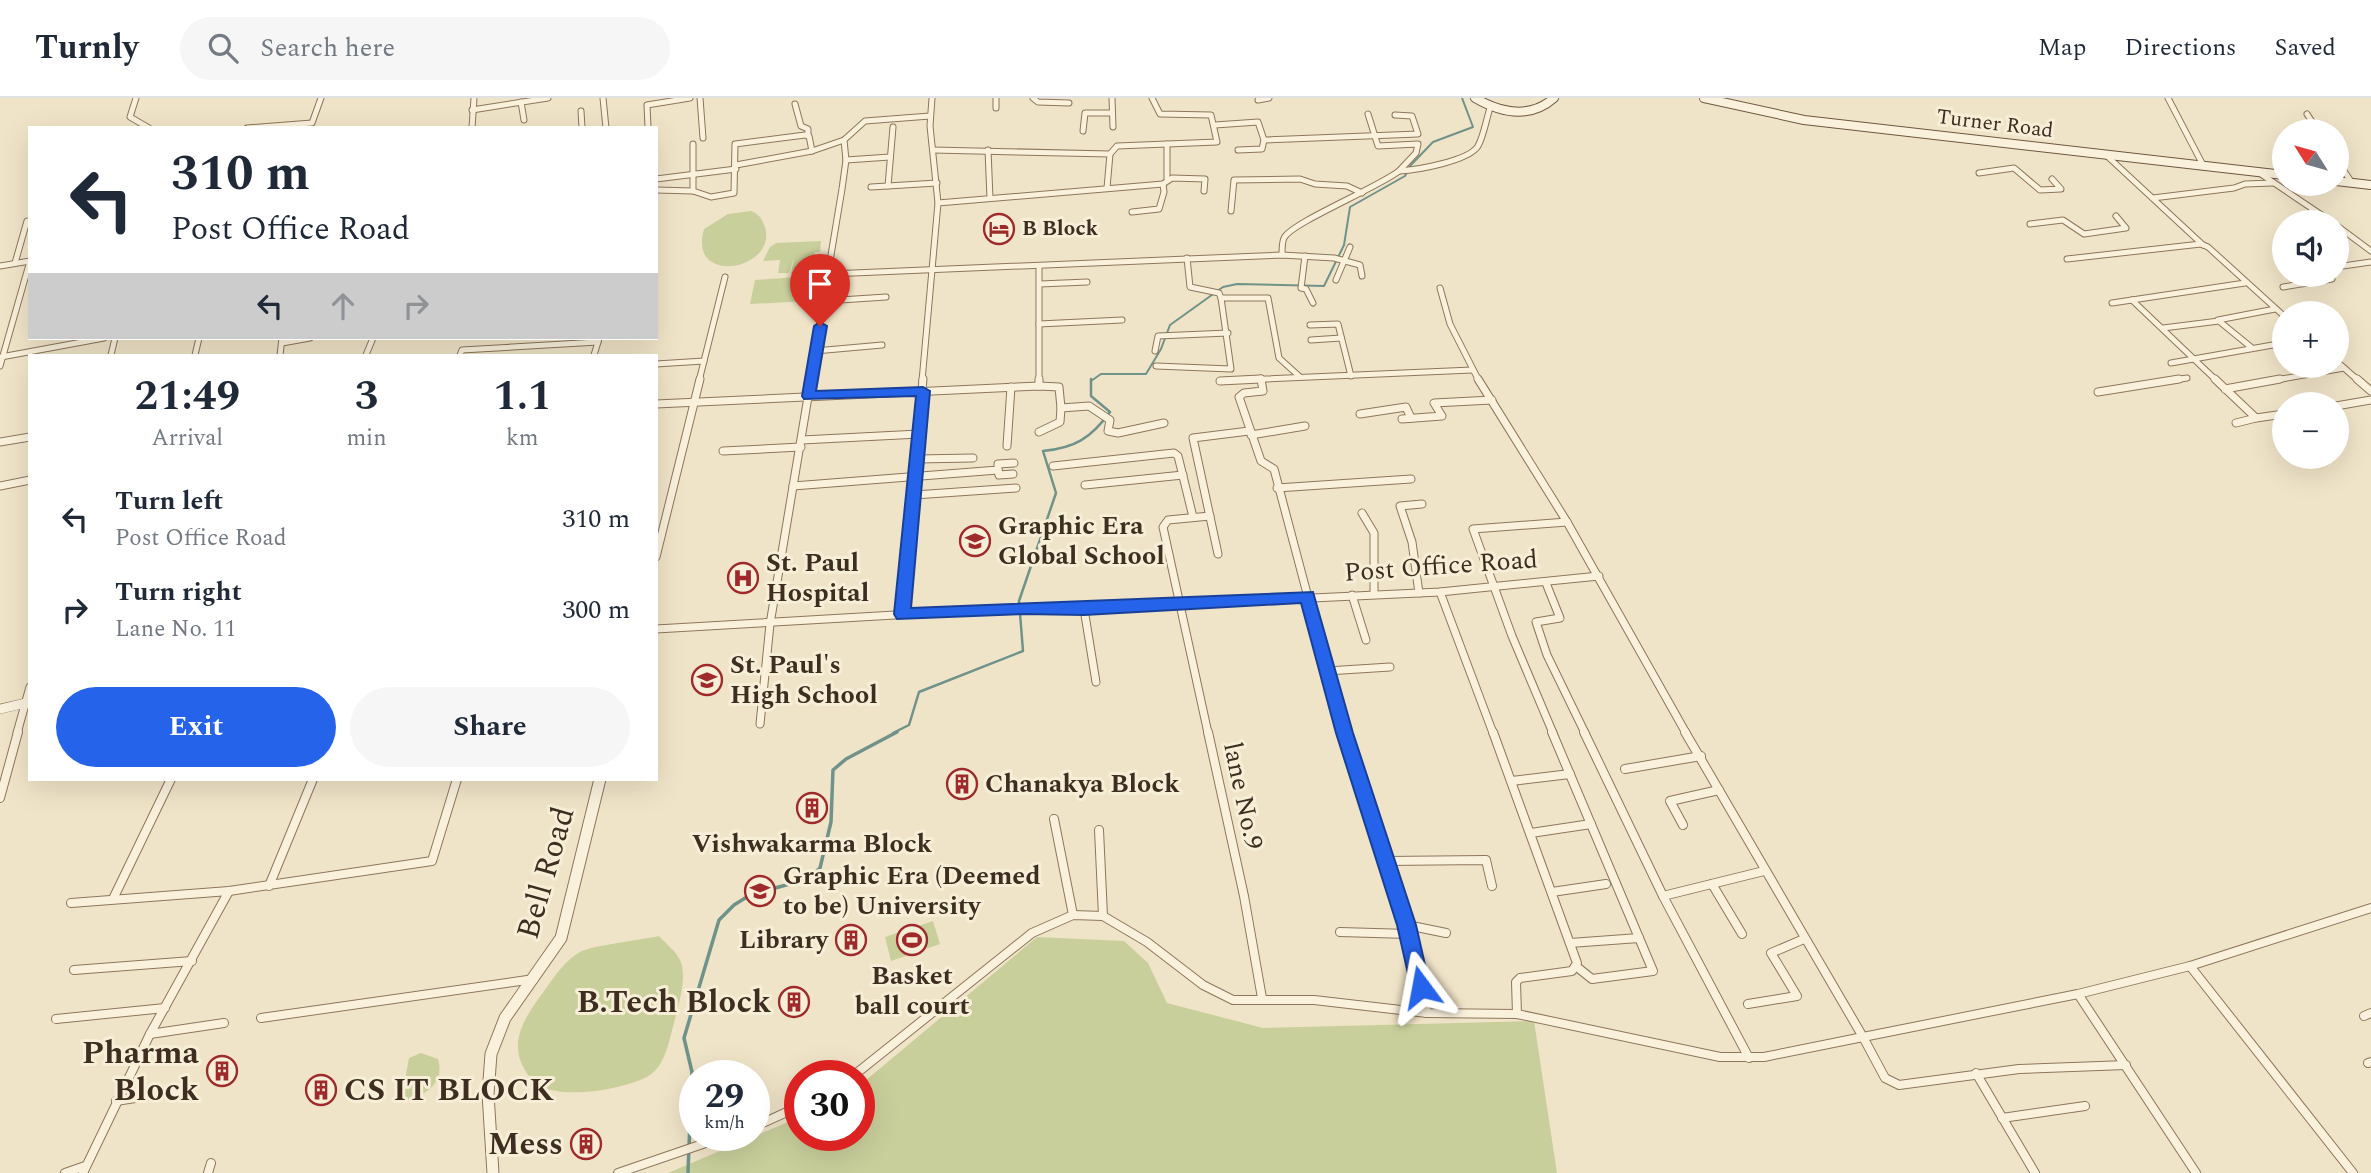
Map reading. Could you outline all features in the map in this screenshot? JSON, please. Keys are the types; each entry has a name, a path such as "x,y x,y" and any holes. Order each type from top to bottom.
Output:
{"main road":[{"path":"1475,99 1500,111 1535,110 1554,98"},
{"name":"Turner Road","path":"1704,98 1804,120 2272,174"},
{"path":"2349,183 2371,185"}],"street":[{"path":"136,98 130,117 146,126"},
{"path":"273,126 312,123 321,98"},
{"path":"472,126 474,98"},
{"path":"472,110 548,98"},
{"path":"603,98 607,126"},
{"path":"648,126 647,105 690,98"},
{"path":"700,98 703,138"},
{"path":"902,614 938,203 930,116 932,98"},
{"path":"996,98 996,108"},
{"path":"1033,98 1038,103 1069,103"},
{"path":"1112,98 1113,127"},
{"path":"1107,188 1110,154 1119,145 1217,142 1215,125 1209,114 1160,114 1152,98"},
{"path":"1258,100 1269,98"},
{"path":"2168,98 2203,165"},
{"path":"521,102 524,120"},
{"path":"795,104 801,126 808,129 812,151"},
{"path":"1282,255 1283,239 1297,224 1313,219 1404,171 1469,155 1478,146 1490,108"},
{"path":"581,111 582,126"},
{"path":"1083,131 1086,113 1112,113"},
{"path":"1368,114 1378,146 1418,144 1416,153 1404,171"},
{"path":"1264,141 1418,134 1412,116 1395,114"},
{"path":"2306,114 2310,119"},
{"path":"658,179 736,167 845,143 865,121 930,116"},
{"path":"1215,125 1258,122 1264,141 1262,149 1238,150"},
{"path":"888,186 893,127"},
{"path":"737,135 739,144"},
{"path":"658,190 693,191 711,197 734,193 734,144 808,136"},
{"path":"760,724 770,624 830,274 846,160 845,143"},
{"path":"693,144 693,191"},
{"path":"1132,212 1159,209 1164,192 1167,144"},
{"path":"933,150 1110,154"},
{"path":"988,150 990,198"},
{"path":"2106,155 2272,306"},
{"path":"846,160 890,157"},
{"path":"1979,173 2014,168 2040,190 2060,189 2052,179"},
{"path":"2258,172 2272,182"},
{"path":"2349,178 2352,183"},
{"path":"938,203 1205,179 1204,191"},
{"path":"1231,211 1234,180 1300,179 1307,184 1344,185 1362,192"},
{"path":"871,187 937,183"},
{"path":"2153,198 2234,188 2245,184 2272,183"},
{"path":"2293,196 2314,210"},
{"path":"2031,224 2063,220 2084,233 2126,228 2116,216"},
{"path":"15,263 27,221"},
{"path":"2349,235 2371,251"},
{"path":"2067,259 2204,245"},
{"path":"1336,280 1338,260 1350,247"},
{"path":"830,274 1282,255 1338,260 1360,265 1362,276"},
{"path":"1305,256 1301,286 1306,289 1313,303"},
{"path":"1187,258 1190,287 1218,294 1268,298 1279,358 1299,376"},
{"path":"0,266 28,261"},
{"path":"2349,265 2371,262"},
{"path":"1039,266 1039,386"},
{"path":"0,366 28,268"},
{"path":"658,549 725,277"},
{"path":"1040,284 1087,282"},
{"path":"2112,303 2245,284"},
{"path":"1440,288 1450,324 1472,370 1599,576 1764,871 1885,1078 1903,1085 1976,1073 2126,1065"},
{"path":"1156,366 1231,369 1228,334 1218,294"},
{"path":"825,301 886,297"},
{"path":"2132,300 2256,418"},
{"path":"2163,328 2272,310"},
{"path":"1039,324 1122,320"},
{"path":"2217,320 2252,348"},
{"path":"1310,325 1338,324 1351,376"},
{"path":"1155,351 1158,336 1228,334"},
{"path":"1311,340 1341,338"},
{"path":"1,357 93,340"},
{"path":"460,354 462,350 599,340"},
{"path":"815,351 882,345"},
{"path":"2171,363 2272,345"},
{"path":"658,364 704,361"},
{"path":"1220,381 1472,370"},
{"path":"2349,372 2371,391"},
{"path":"1261,378 1263,391 1244,393 1240,397 1261,461 1274,468 1277,488 1327,671 1408,930 1427,1013"},
{"path":"2098,392 2187,378"},
{"path":"2225,389 2287,378"},
{"path":"1007,446 1011,387"},
{"path":"658,404 1059,387 1060,422 1039,432"},
{"path":"1402,419 1442,416 1434,403 1492,400"},
{"path":"2349,404 2371,400"},
{"path":"1061,408 1089,406 1107,418 1108,431 1118,433 1164,423"},
{"path":"1360,414 1406,407 1411,418"},
{"path":"2236,423 2272,416"},
{"path":"1218,554 1193,438 1305,426"},
{"path":"723,451 919,434"},
{"path":"0,442 28,437"},
{"path":"1052,466 1169,452 1178,456 1193,517 1210,516"},
{"path":"917,459 973,458"},
{"path":"1013,474 999,475 998,464 1014,463"},
{"path":"793,486 998,470"},
{"path":"1085,485 1182,475"},
{"path":"1277,488 1410,479"},
{"path":"0,486 28,480"},
{"path":"914,495 1016,488"},
{"path":"1419,593 1412,542 1400,506 1422,505"},
{"path":"1363,513 1374,533 1374,594"},
{"name":"lane No.9","path":"1193,517 1168,520 1163,524 1244,896 1262,998"},
{"path":"1440,592 1531,833 1577,967 1592,979 1653,971 1493,587 1473,529 1567,522"},
{"name":"Post Office Road","path":"658,629 1019,608 1084,609 1307,596 1440,592 1599,576"},
{"path":"1546,583 1560,618 1536,622 1548,655 1663,896 1748,1058"},
{"path":"1352,595 1366,640"},
{"path":"1084,609 1096,682"},
{"path":"1327,671 1390,667"},
{"path":"0,709 28,702"},
{"path":"0,798 28,702"},
{"path":"1625,769 1701,756"},
{"path":"1511,781 1570,774"},
{"path":"113,899 170,781"},
{"path":"269,886 312,781"},
{"path":"71,903 229,891 432,861 456,781"},
{"name":"Bell Road","path":"493,1173 489,1102 492,1044 504,1019 549,961 561,938 600,781"},
{"path":"1683,825 1670,802 1719,790"},
{"path":"1054,819 1073,915"},
{"path":"1531,833 1591,824"},
{"path":"1099,830 1103,916"},
{"path":"1386,861 1486,860 1492,886"},
{"path":"1663,896 1764,871"},
{"path":"1552,892 1606,884"},
{"path":"1712,884 1742,934"},
{"path":"65,1173 84,1170 150,1034 229,891"},
{"path":"873,1060 1032,933 1073,915 1103,916 1147,942 1213,990 1233,1000 1314,1000 1427,1013 1517,1014 1720,1057 1748,1058 1811,1049 2078,994 2190,966 2371,908"},
{"path":"1340,932 1408,930 1446,933"},
{"path":"1570,943 1639,938"},
{"path":"1748,1004 1797,996 1771,953 1804,939"},
{"path":"74,970 192,961"},
{"path":"2190,966 2353,1173"},
{"path":"1517,1014 1517,982 1520,978 1572,971 1577,967"},
{"path":"261,1018 534,978"},
{"path":"2078,994 2196,1173"},
{"path":"56,1019 165,1009"},
{"path":"150,1034 224,1023"},
{"path":"1976,1073 2035,1173"},
{"path":"116,1101 180,1091"},
{"path":"2002,1118 2085,1106"},
{"path":"618,1173 680,1151"}],"green space":[{"path":"751,211 760,217 765,227 765,242 759,254 747,262 733,266 719,265 708,259 702,247 704,229 728,214"},
{"path":"821,241 820,252 815,252 811,273 791,274 794,258 789,273 778,273 780,260 763,261 770,247 776,243"},
{"path":"812,276 808,301 750,304 755,280"},
{"name":"Basket ball court","path":"933,921 940,944 891,961 885,937"},
{"path":"659,936 678,957 683,975 680,1000 660,1065 650,1075 608,1089 556,1091 533,1081 519,1056 520,1032 531,1009 554,977 575,955 586,949"},
{"path":"1037,937 1124,941 1148,963 1167,1003 1263,1028 1534,1021 1557,1173 668,1173 720,1151 770,1151 770,1130 784,1124 784,1151 875,1151 875,1073"},
{"path":"421,1053 438,1059 439,1074 427,1091 406,1100 402,1096 409,1058"}],"waterway":[{"path":"1091,381 1101,374 1146,374 1161,349 1170,325 1223,287 1237,284 1324,286 1344,245 1350,207 1405,176 1410,166 1433,142 1473,127 1462,98"},
{"path":"893,733 909,725 919,692 1023,651 1019,601 1056,493 1043,451 1081,440 1096,429 1110,412 1091,396 1091,381"},
{"path":"688,1172 692,1072 684,1038 719,920 734,905 750,895 808,879 820,868 831,822 833,770 846,759 897,732"}],"place":[{"name":"B Block","path":"999,229"},
{"name":"Graphic Era Global School","path":"975,541"},
{"name":"St. Paul Hospital","path":"743,578"},
{"name":"St. Paul's High School","path":"707,680"},
{"name":"Chanakya Block","path":"962,784"},
{"name":"Vishwakarma Block","path":"812,808"},
{"name":"Graphic Era (Deemed to be) University","path":"760,891"},
{"name":"Library","path":"851,940"},
{"name":"Basket ball court","path":"912,940"},
{"name":"B.Tech Block","path":"794,1002"},
{"name":"Pharma Block","path":"222,1071"},
{"name":"CS IT BLOCK","path":"321,1090"},
{"name":"Mess","path":"586,1144"}],"route":[{"path":"820,326 809,396 923,391 902,614 1024,608 1084,609 1307,596 1345,733 1407,925 1421,987"}]}
